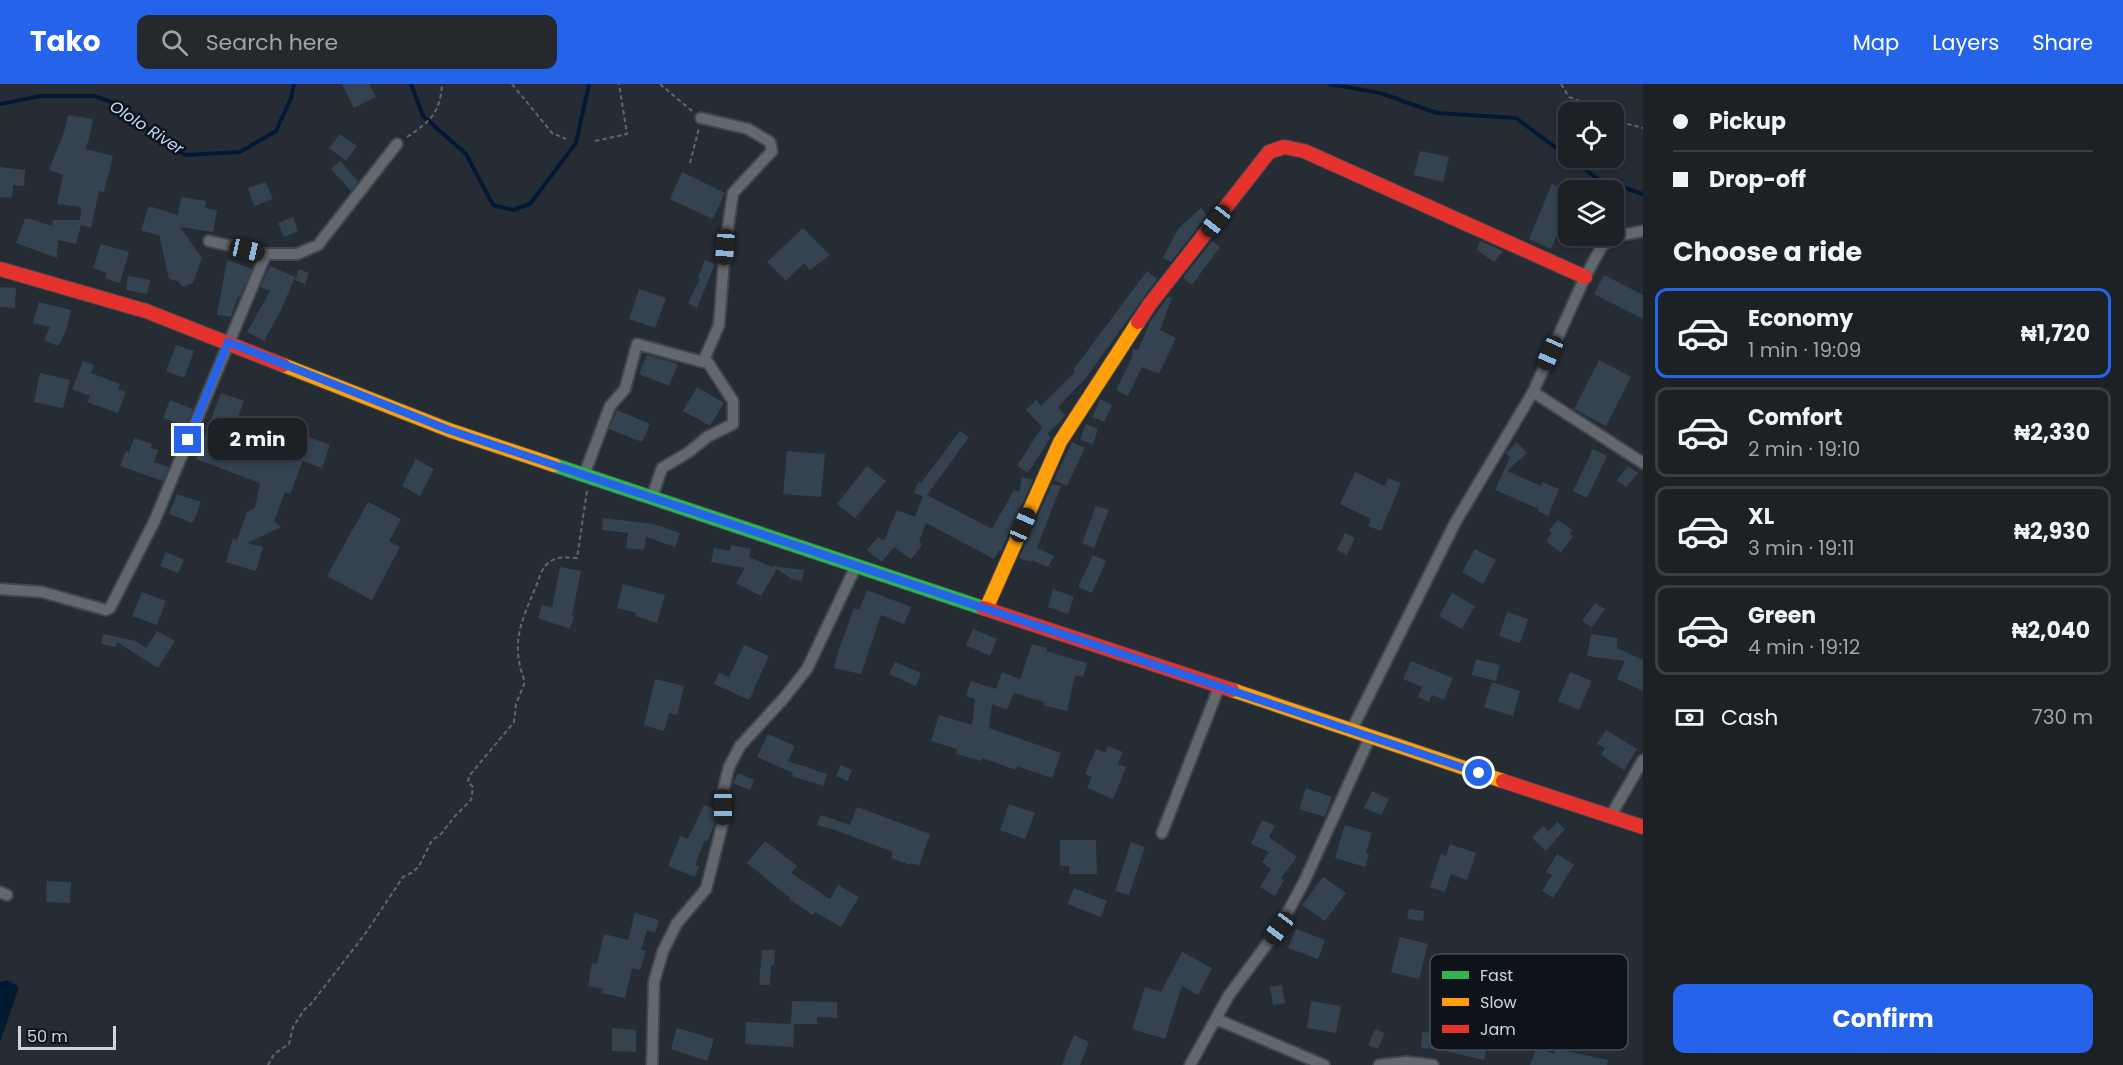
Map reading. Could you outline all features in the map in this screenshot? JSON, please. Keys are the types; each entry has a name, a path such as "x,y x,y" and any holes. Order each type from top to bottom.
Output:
{"main road":[{"path":"986,609 1060,442 1150,304 1269,152 1284,147 1304,151 1585,277"},
{"path":"0,269 146,311 449,430 1643,827"}],"street":[{"path":"587,476 610,406 625,389 637,344 703,362 719,325 725,247 733,193 772,151 770,142 748,129 701,118"},
{"path":"209,241 266,254 297,254 318,245 398,144"},
{"path":"1351,731 1455,523 1533,392 1585,277 1602,246 1617,236 1643,231"},
{"path":"0,589 42,592 106,610 110,608 154,522 266,254"},
{"path":"651,497 662,468 689,452 707,437 734,424 733,401 705,358"},
{"path":"1533,392 1643,463"},
{"path":"652,1065 654,982 663,951 677,923 706,888 723,822 723,791 729,767 740,746 807,669 856,566"},
{"path":"1162,833 1219,687"},
{"path":"1190,1065 1229,995 1279,928 1304,882 1370,737"},
{"path":"1611,817 1643,760"},
{"path":"1215,1019 1324,1065"},
{"path":"1379,1065 1407,1062 1433,1065"}],"path":[{"path":"398,144 430,122 441,101 442,84"},
{"path":"512,84 552,132 566,139"},
{"path":"595,141 627,134 619,84"},
{"path":"660,84 701,118 690,163"},
{"path":"1561,84 1569,97 1597,108 1611,107 1628,124 1643,128"},
{"path":"268,1065 274,1054 289,1044 293,1027 304,1010 365,934 403,877 419,866 432,840 441,834 471,800 473,788 468,782 469,776 514,722 516,704 525,682 518,662 522,620 544,566 561,556 577,558 587,476"}],"water":[{"path":"7,980 19,987 0,1042 0,982"}],"building":[{"path":"342,84 369,84 376,97 354,108"},
{"path":"68,115 93,119 85,149 113,156 104,192 99,191 91,228 81,225 76,244 58,240 57,258 16,243 25,219 52,226 53,220 80,220 81,207 57,204 63,175 49,170"},
{"path":"340,134 357,146 346,161 329,148"},
{"path":"1420,151 1449,157 1443,182 1414,175"},
{"path":"340,161 358,181 351,191 331,169"},
{"path":"0,167 25,170 24,186 13,185 12,198 0,197"},
{"path":"682,172 725,193 713,219 670,199"},
{"path":"266,182 273,199 254,206 248,188"},
{"path":"1552,184 1558,186 1558,232 1551,249 1529,239"},
{"path":"181,197 206,201 205,208 217,210 213,232 180,227 202,258 193,283 182,287 178,281 169,279 159,234 159,236 141,230 149,206 178,215"},
{"path":"1201,208 1207,215 1171,262 1163,258 1178,229"},
{"path":"293,217 298,231 284,237 278,223"},
{"path":"803,228 830,255 810,270 804,263 786,281 767,262"},
{"path":"1212,241 1220,247 1192,285 1183,278"},
{"path":"1480,241 1503,251 1494,262 1477,250"},
{"path":"101,244 129,252 120,283 105,278 107,273 93,268"},
{"path":"227,260 252,269 240,297 238,296 231,317 217,315"},
{"path":"705,260 715,264 697,308 688,303 700,279 698,278"},
{"path":"270,266 295,277 264,341 247,332 270,291 260,287"},
{"path":"299,269 309,273 305,284 295,280"},
{"path":"1147,271 1157,279 1085,379 1058,407 1065,415 1047,434 1051,437 1028,473 1017,466 1042,427 1026,410 1036,400 1041,406 1075,372 1073,370"},
{"path":"1604,275 1643,295 1643,319 1594,294"},
{"path":"128,276 150,280 147,294 126,290"},
{"path":"0,287 16,288 15,308 0,307"},
{"path":"639,289 666,298 655,328 629,319"},
{"path":"1168,297 1172,298 1160,330 1176,338 1159,374 1142,367 1128,396 1116,390 1132,357 1133,349 1138,350 1151,320"},
{"path":"39,302 71,310 66,331 58,346 44,340 50,327 33,323"},
{"path":"176,345 194,351 184,378 166,371"},
{"path":"647,355 678,364 669,386 639,374"},
{"path":"1599,360 1631,377 1606,426 1574,409"},
{"path":"83,361 94,365 91,373 120,384 118,389 126,392 118,413 87,402 90,396 72,389"},
{"path":"40,373 70,380 63,408 34,402"},
{"path":"697,387 724,403 710,426 683,411"},
{"path":"221,393 244,401 228,443 280,462 292,431 330,445 322,468 303,461 290,494 285,492 274,521 281,527 247,543 263,547 256,571 226,562 233,538 237,540 247,512 255,508 260,483 196,459"},
{"path":"1100,399 1112,405 1104,422 1092,417"},
{"path":"170,400 193,409 186,427 163,418"},
{"path":"617,410 650,424 642,442 609,429"},
{"path":"1086,424 1098,429 1093,444 1080,440"},
{"path":"960,431 969,437 927,495 992,529 1014,490 1019,492 1022,477 1033,480 1001,551 999,550 994,559 926,523 919,542 922,545 911,559 894,547 882,562 867,550 878,537 884,541 897,510 915,517 923,496 914,493 918,482 921,483"},
{"path":"134,438 152,444 151,448 158,450 154,462 169,467 163,481 120,466"},
{"path":"1072,442 1085,448 1067,486 1054,480"},
{"path":"1517,442 1527,453 1507,471 1541,486 1542,482 1559,489 1548,516 1538,511 1539,509 1495,490 1510,457 1506,453"},
{"path":"1593,449 1607,456 1587,498 1573,491"},
{"path":"787,451 825,454 821,497 783,494"},
{"path":"416,459 434,469 420,496 402,486"},
{"path":"867,466 886,481 855,518 837,504"},
{"path":"1628,466 1638,473 1626,487 1617,480"},
{"path":"1355,472 1385,486 1388,478 1401,483 1381,531 1368,526 1371,519 1340,504"},
{"path":"1052,484 1061,486 1037,548 1054,556 1048,567 1032,560 1031,562 1019,558"},
{"path":"177,494 201,502 193,523 169,514"},
{"path":"368,502 401,519 389,541 400,547 372,600 327,576"},
{"path":"1096,506 1109,510 1094,548 1082,543"},
{"path":"603,518 653,524 680,533 675,547 646,537 644,550 626,548 628,533 602,530"},
{"path":"1558,520 1572,530 1570,534 1573,536 1561,553 1546,541 1552,533 1549,530"},
{"path":"1345,533 1355,538 1347,555 1337,550"},
{"path":"731,545 751,549 749,557 774,568 772,566 804,570 802,581 792,579 777,569 761,596 736,583 745,568 711,562 714,548 730,551"},
{"path":"1475,549 1496,560 1483,584 1462,572"},
{"path":"166,552 184,560 178,573 160,566"},
{"path":"1093,555 1106,561 1092,593 1078,587"},
{"path":"560,567 581,571 570,629 538,618 542,605 552,608"},
{"path":"623,584 665,595 657,623 635,616 636,613 617,608"},
{"path":"1053,589 1074,597 1068,614 1048,607"},
{"path":"867,590 911,607 904,624 881,615 861,674 834,668 854,608 859,610"},
{"path":"142,592 166,601 157,625 132,616"},
{"path":"1452,593 1475,606 1462,629 1439,616"},
{"path":"1595,603 1605,609 1592,627 1582,621"},
{"path":"1507,612 1528,619 1520,643 1499,636"},
{"path":"973,629 997,639 990,656 966,645"},
{"path":"157,631 175,641 158,668 117,642 116,647 101,644 103,634 136,641 146,648"},
{"path":"1591,634 1618,638 1617,648 1643,660 1643,691 1617,679 1625,661 1587,656"},
{"path":"1032,644 1047,648 1046,651 1087,663 1083,677 1075,675 1067,711 1043,705 1044,702 1014,693 1007,710 992,704 989,728 1061,753 1052,778 1017,766 1016,770 982,758 981,761 956,754 957,749 931,741 939,715 972,725 975,699 966,696 971,681 996,689 1002,672 1020,679"},
{"path":"744,645 769,656 749,700 714,684 719,673 729,677"},
{"path":"1476,659 1500,665 1496,681 1472,675"},
{"path":"1411,661 1453,678 1444,700 1432,695 1429,702 1418,697 1422,687 1403,679"},
{"path":"895,662 921,673 916,686 889,674"},
{"path":"1570,672 1592,681 1579,710 1558,701"},
{"path":"655,679 684,686 677,715 669,713 664,731 644,725"},
{"path":"1492,682 1520,691 1513,716 1484,707"},
{"path":"1606,730 1637,749 1624,770 1601,755 1605,748 1597,744"},
{"path":"768,734 795,746 788,761 827,774 823,786 792,776 793,773 757,757"},
{"path":"1108,746 1123,752 1118,764 1126,767 1113,799 1087,788 1092,777 1085,774 1096,749 1105,753"},
{"path":"841,765 852,770 848,781 836,776"},
{"path":"738,773 754,780 750,790 733,783"},
{"path":"1306,788 1332,797 1325,817 1299,809"},
{"path":"1372,791 1389,799 1381,815 1364,808"},
{"path":"1009,804 1035,813 1025,839 1000,830"},
{"path":"704,805 716,810 716,821 695,865 699,866 695,877 668,866 680,836 688,839"},
{"path":"857,807 930,834 919,866 891,858 893,852 817,825 821,815 850,825"},
{"path":"1262,820 1275,826 1269,837 1297,857 1281,878 1284,880 1275,896 1260,887 1271,869 1262,862 1269,852 1251,844"},
{"path":"1557,822 1565,829 1546,851 1532,838 1543,826 1549,831"},
{"path":"1345,825 1372,833 1366,853 1369,854 1365,867 1335,858"},
{"path":"1060,840 1096,840 1097,874 1069,874 1069,866 1060,866"},
{"path":"765,841 797,866 791,873 830,899 838,885 859,897 841,927 815,912 813,915 789,899 747,863"},
{"path":"1131,842 1145,847 1129,895 1115,891"},
{"path":"1450,844 1476,853 1467,880 1451,874 1445,892 1430,887 1441,854 1446,856"},
{"path":"1557,854 1574,865 1553,898 1542,891 1552,875 1546,872"},
{"path":"1323,877 1346,893 1325,921 1302,905"},
{"path":"47,881 71,882 70,903 46,902"},
{"path":"1074,888 1107,901 1101,917 1067,904"},
{"path":"1409,909 1424,911 1423,921 1407,919"},
{"path":"635,913 659,920 655,933 647,930 641,950 646,951 640,970 632,968 625,998 602,993 603,989 588,986 592,963 597,964 604,934 628,940"},
{"path":"1296,929 1325,940 1318,959 1288,948"},
{"path":"1400,937 1428,944 1419,979 1391,972"},
{"path":"762,950 775,950 774,965 771,965 770,985 759,985"},
{"path":"1182,952 1212,968 1198,995 1182,986 1165,1039 1132,1029 1145,987 1161,992"},
{"path":"1282,985 1285,1003 1273,1005 1270,987"},
{"path":"792,1001 837,1002 837,1018 817,1017 817,1024 791,1024"},
{"path":"1311,1001 1341,1006 1336,1033 1307,1028"},
{"path":"746,1022 794,1024 793,1047 745,1044"},
{"path":"612,1028 636,1030 636,1052 612,1051"},
{"path":"677,1028 714,1039 707,1061 671,1049"},
{"path":"1375,1029 1385,1033 1378,1049 1368,1045"},
{"path":"1422,1032 1430,1033 1430,1049 1421,1048"},
{"path":"1074,1035 1089,1042 1080,1065 1062,1065"},
{"path":"1449,1050 1486,1050 1484,1060 1449,1052"},
{"path":"1536,1050 1554,1054 1555,1050 1560,1050 1608,1060 1607,1065 1530,1065"}],"waterway":[{"name":"Ololo River","path":"0,104 41,96 94,96 118,104 161,139 185,155 240,152 276,131 291,98 294,84"},
{"name":"Ololo River","path":"411,84 423,116 466,154 493,205 513,210 530,204 576,143 589,84"},
{"name":"Ololo River","path":"1330,84 1380,93 1437,113 1516,118 1598,179 1643,194"}],"traffic: fast":[{"path":"554,465 983,608"}],"traffic: slow":[{"path":"986,609 1060,442 1138,322"},
{"path":"283,365 449,430 554,465"},
{"path":"1232,690 1503,781"}],"traffic: jam":[{"path":"1138,322 1269,152 1284,147 1304,151 1585,277"},
{"path":"0,269 146,311 283,365"},
{"path":"983,608 1232,690"},
{"path":"1503,781 1643,827"}],"route":[{"path":"188,440 228,342 376,403 449,430 1479,773"}]}
